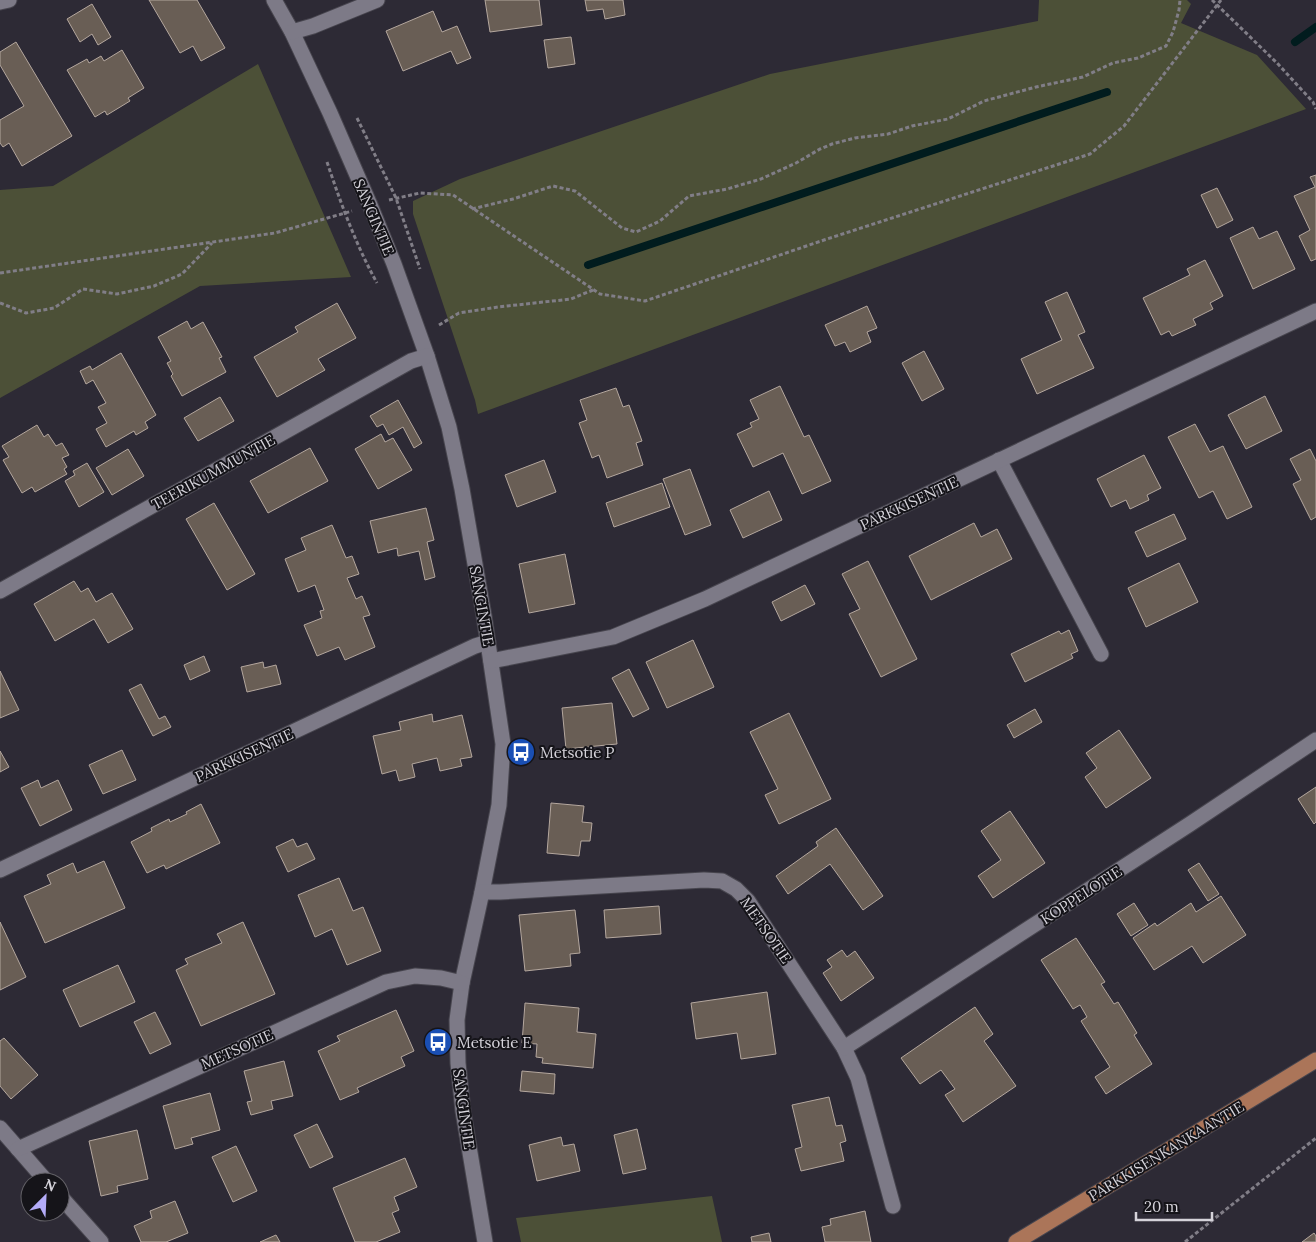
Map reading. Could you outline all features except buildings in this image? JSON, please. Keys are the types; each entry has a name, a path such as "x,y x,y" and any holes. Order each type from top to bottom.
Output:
{"main road":[{"name":"PARKKISENKANKAANTIE","path":"1016,1242 1316,1060"}],"street":[{"path":"0,2 9,0"},
{"name":"SANGINTIE","path":"274,0 292,32 330,113 370,205 394,264 427,356 449,427 462,489 488,642 503,744 499,805 462,983 457,1020 458,1063 463,1111 484,1242"},
{"path":"292,32 313,26 377,0"},
{"name":"PARKKISENTIE","path":"491,661 613,637 705,599 1316,312"},
{"name":"TEERIKUMMUNTIE","path":"0,591 411,360 427,356"},
{"path":"999,460 1101,654"},
{"name":"PARKKISENTIE","path":"0,870 474,646 488,642"},
{"name":"KOPPELOTIE","path":"844,1048 1316,740"},
{"name":"METSOTIE","path":"482,892 704,880 722,881 736,889 748,901 844,1048 858,1078 893,1206"},
{"name":"METSOTIE","path":"18,1149 386,982 415,976 441,978 462,983"},
{"path":"0,1128 38,1172"},
{"path":"70,1207 101,1242"}],"path":[{"path":"472,209 513,200 553,186 575,191 622,228 636,232 660,221 689,196 726,189 762,179 832,144 855,138 888,134 912,126 948,119 984,101 1083,77 1113,64 1138,58 1166,46 1173,32 1180,0"},
{"path":"1212,0 1277,63 1313,102 1316,109"},
{"path":"0,273 275,233 345,214 370,205 420,193 453,195 600,294 645,301 824,240 1090,154 1124,126 1221,0"},
{"path":"354,113 396,198 421,271"},
{"path":"326,159 345,214 365,262 378,285"},
{"path":"0,303 26,313 54,308 83,289 118,294 154,286 182,274 212,243"},
{"path":"436,316 439,325 459,313 571,298 593,290"},
{"path":"1185,1242 1316,1138"}],"green space":[{"path":"1039,0 1187,0 1191,4 1181,23 1257,55 1306,109 478,414 413,214 413,201 460,179 770,74 1038,21"},
{"path":"258,64 351,277 200,286 0,398 0,190 53,186"},
{"path":"712,1196 722,1242 521,1242 516,1218"}],"waterway":[{"path":"1295,42 1316,27"},
{"path":"588,265 1107,92"}],"place":[{"name":"Metsotie P","path":"521,752"},
{"name":"Metsotie E","path":"438,1042"}]}
